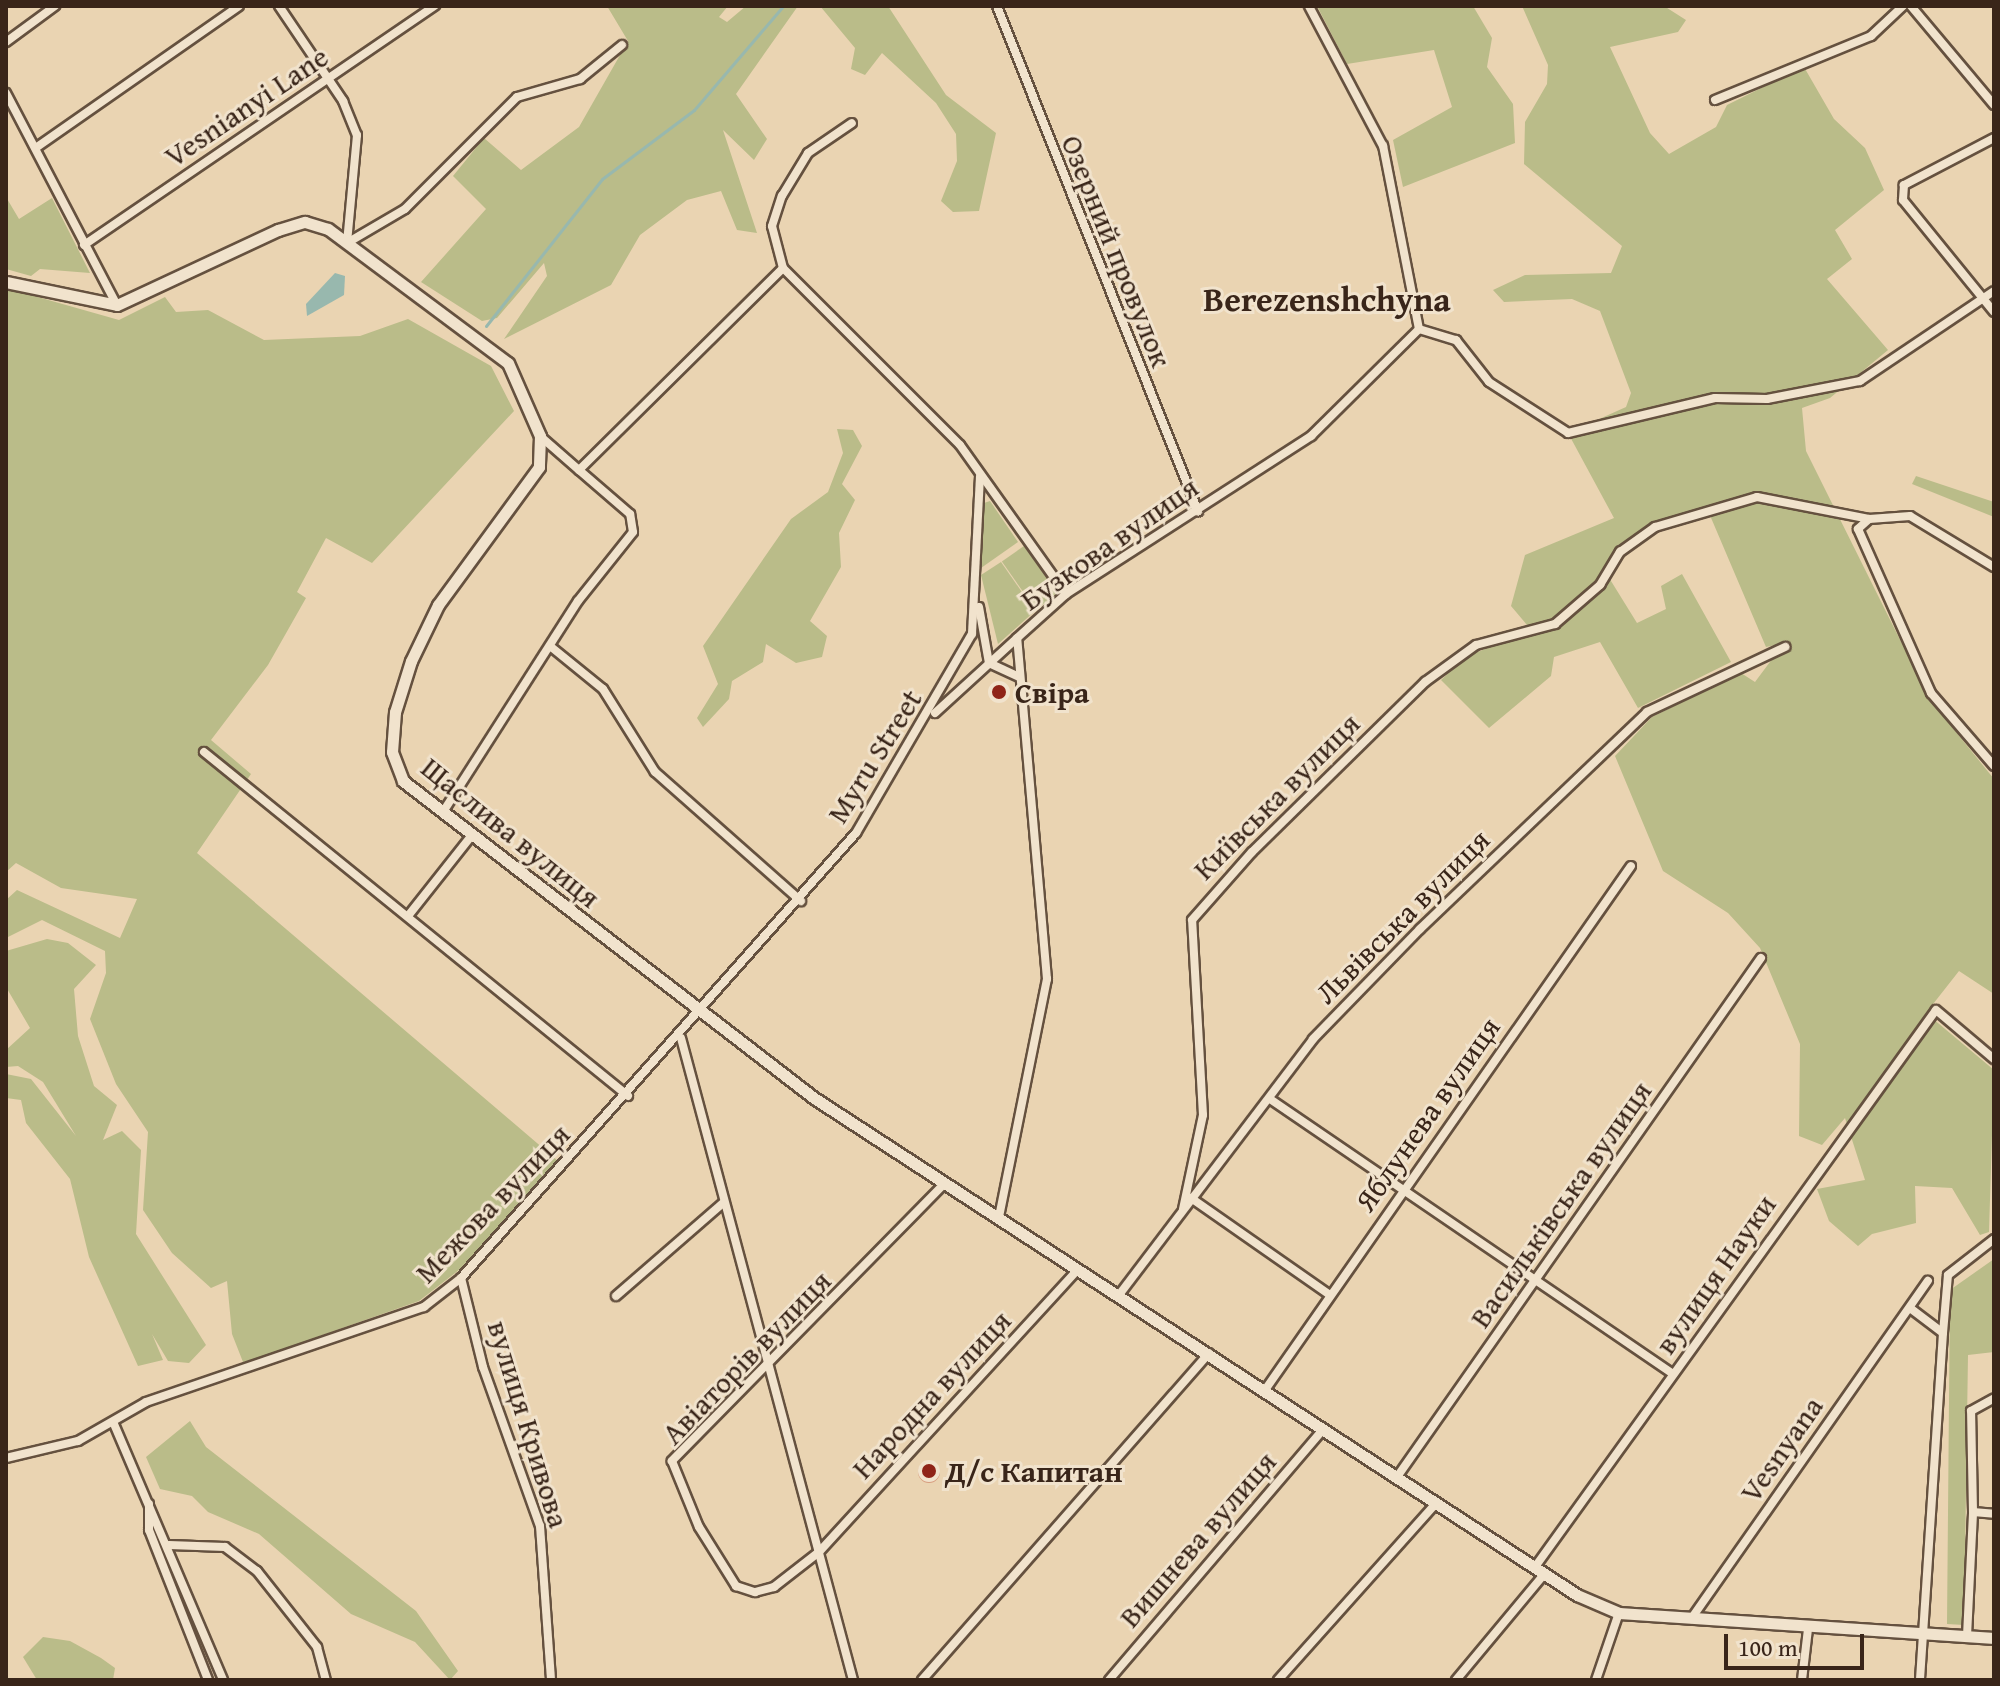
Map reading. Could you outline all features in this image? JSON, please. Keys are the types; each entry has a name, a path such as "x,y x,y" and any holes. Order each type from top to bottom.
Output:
{"street":[{"path":"6,42 55,6"},
{"path":"37,147 239,6"},
{"path":"279,6 328,80 357,135 347,243"},
{"name":"Vesnianyi Lane","path":"84,245 435,6"},
{"name":"Озерний провулок","path":"997,6 1198,511"},
{"path":"1309,6 1383,146 1419,329 1456,340 1489,382 1568,433 1715,398 1767,399 1860,381 1994,291"},
{"path":"1715,100 1871,36 1903,6"},
{"path":"1911,6 1994,105"},
{"path":"347,243 405,209 517,97 580,79 622,45"},
{"path":"6,93 37,147 117,305"},
{"path":"852,123 808,153 782,196 772,226 783,268 960,445 1066,594"},
{"path":"1994,138 1904,185 1903,200 1994,312"},
{"path":"6,282 117,305 278,230 305,222 328,229 483,340 508,363 540,436 630,514 633,532 550,646 443,812"},
{"path":"579,470 783,268"},
{"name":"Бузкова вулиця","path":"999,1217 1047,979 1017,638 1066,594 1311,436 1419,329"},
{"name":"Щаслива вулиця","path":"540,436 539,467 438,605 395,712 392,752 403,781 700,1015 945,1183 1540,1570 1619,1613"},
{"name":"Myru Street","path":"700,1015 801,901 856,833 929,718 972,634 980,476"},
{"name":"Київська вулиця","path":"1183,1209 1203,1115 1204,1061 1190,931 1197,910 1425,682 1476,645 1565,617 1600,585 1620,552 1655,527 1745,497 1791,499 1869,519 1910,516 1994,567"},
{"path":"1869,519 1858,529 1863,550 1901,637 1931,693 1994,766"},
{"path":"976,595 989,663"},
{"path":"929,718 1017,638"},
{"path":"550,646 603,689 655,772 801,901"},
{"name":"Львівська вулиця","path":"1119,1295 1313,1039 1647,712 1785,647"},
{"path":"989,663 1019,677"},
{"path":"204,752 628,1096"},
{"path":"408,916 472,835"},
{"name":"Яблунева вулиця","path":"1265,1390 1631,866"},
{"name":"Васильківська вулиця","path":"1397,1477 1761,958"},
{"name":"вулиця Науки","path":"1456,1680 1540,1570 1673,1374 1936,1010 1994,1059"},
{"name":"Межова вулиця","path":"6,1458 114,1424 146,1402 424,1307 461,1278 700,1015"},
{"path":"681,1038 767,1373 853,1680"},
{"path":"1270,1099 1673,1374"},
{"name":"Авіаторів вулиця","path":"819,1552 774,1587 755,1592 736,1586 699,1527 672,1461 767,1373 945,1183"},
{"path":"1191,1198 1330,1295"},
{"path":"616,1296 723,1203"},
{"path":"1920,1680 1948,1275 1994,1239"},
{"name":"Народна вулиця","path":"819,1552 1078,1269"},
{"name":"вулиця Кривова","path":"461,1278 483,1367 540,1526 551,1680"},
{"name":"Vesnyana","path":"1691,1619 1928,1281"},
{"path":"1910,1308 1943,1333"},
{"path":"922,1680 1209,1353"},
{"path":"1967,1636 1973,1512 1971,1411 1994,1398"},
{"path":"114,1424 169,1545 223,1680"},
{"name":"Вишнева вулиця","path":"1109,1680 1323,1429"},
{"path":"149,1500 149,1530 208,1680"},
{"path":"1278,1680 1436,1503"},
{"path":"1973,1512 1994,1514"},
{"path":"169,1545 225,1547 257,1571 317,1647 326,1680"},
{"path":"1596,1680 1619,1613 1808,1629 1994,1638"},
{"path":"1802,1680 1808,1629"}],"green space":[{"path":"607,6 728,6 719,17 727,22 746,6 798,6 736,94 767,139 754,160 723,130 757,233 737,230 721,191 687,200 640,235 611,285 504,339 547,276 544,263 497,318 482,321 421,282 486,209 453,176 484,138 521,170 579,127 628,41"},
{"path":"820,6 888,6 946,95 996,133 979,211 953,212 941,201 957,161 956,134 936,103 882,53 865,75 851,69 855,48"},
{"path":"1317,6 1473,6 1492,38 1487,67 1513,104 1515,143 1403,187 1393,140 1452,107 1434,50 1347,64"},
{"path":"1522,6 1664,6 1686,20 1678,32 1610,47 1650,133 1669,154 1716,127 1727,105 1804,67 1834,119 1865,148 1884,190 1835,230 1852,259 1827,279 1888,350 1830,398 1802,408 1806,451 1930,700 1994,779 1994,994 1959,971 1926,1013 1994,1070 1989,1232 1980,1235 1952,1188 1915,1186 1916,1223 1872,1234 1858,1246 1829,1221 1817,1189 1865,1180 1845,1118 1822,1145 1799,1136 1800,1044 1760,948 1728,913 1663,871 1615,756 1652,717 1741,673 1755,682 1784,643 1766,647 1706,506 1657,523 1611,554 1611,581 1637,623 1666,609 1661,586 1682,574 1731,662 1638,708 1600,642 1554,657 1551,676 1489,728 1441,680 1467,656 1532,631 1511,606 1525,555 1614,518 1568,433 1626,407 1631,393 1600,311 1572,299 1504,302 1493,290 1525,275 1611,273 1622,246 1524,164 1525,122 1547,84 1548,65"},
{"path":"6,197 19,219 52,198 90,273 40,269 31,276 6,269"},
{"path":"6,288 119,320 165,297 176,312 208,310 264,340 360,336 408,319 491,366 514,411 372,563 326,538 297,592 306,598 268,665 211,740 251,774 197,853 558,1161 459,1270 419,1301 249,1361 243,1362 232,1334 227,1281 211,1288 172,1253 143,1210 148,1132 116,1084 90,1019 106,973 105,951 42,920 6,938 6,900 17,890 120,938 137,899 61,888 16,863 6,872"},
{"path":"837,429 853,430 862,446 842,484 855,500 839,533 841,567 810,621 827,636 822,657 796,663 766,644 763,662 732,681 729,699 703,727 697,718 718,684 703,646 791,519 828,492 843,453"},
{"path":"1916,476 1994,502 1994,517 1912,484"},
{"path":"990,501 1018,542 981,568 984,503"},
{"path":"1024,546 1058,594 1036,610 1002,561"},
{"path":"1001,562 1035,611 998,644 981,575"},
{"path":"47,939 68,943 96,965 74,989 78,1036 94,1086 117,1105 103,1140 122,1131 141,1150 136,1234 206,1345 189,1363 168,1361 152,1334 163,1360 138,1366 89,1257 70,1179 26,1123 21,1100 6,1098 6,1074 31,1079 76,1136 43,1082 18,1066 6,1067 6,1050 30,1028 6,987 6,951"},
{"path":"1994,1259 1994,1352 1968,1355 1964,1625 1947,1624 1950,1290"},
{"path":"190,1421 206,1447 416,1611 458,1671 450,1680 415,1642 351,1614 259,1534 208,1512 192,1496 160,1489 146,1457"},
{"path":"43,1637 70,1641 101,1658 115,1668 113,1680 37,1680 23,1657"}],"water":[{"path":"335,273 345,276 344,295 307,316 306,304"}],"building":[{"name":"Д/с Капитан","path":"929,1461 937,1464 940,1472 937,1480 929,1483 921,1480 918,1472 921,1464"}],"waterway":[{"path":"486,326 602,179 694,110 783,6"}],"place":[{"name":"Свіра","path":"999,692"},
{"name":"Д/с Капитан","path":"929,1471"}],"district":[{"name":"Berezenshchyna","path":"1327,299"}]}
